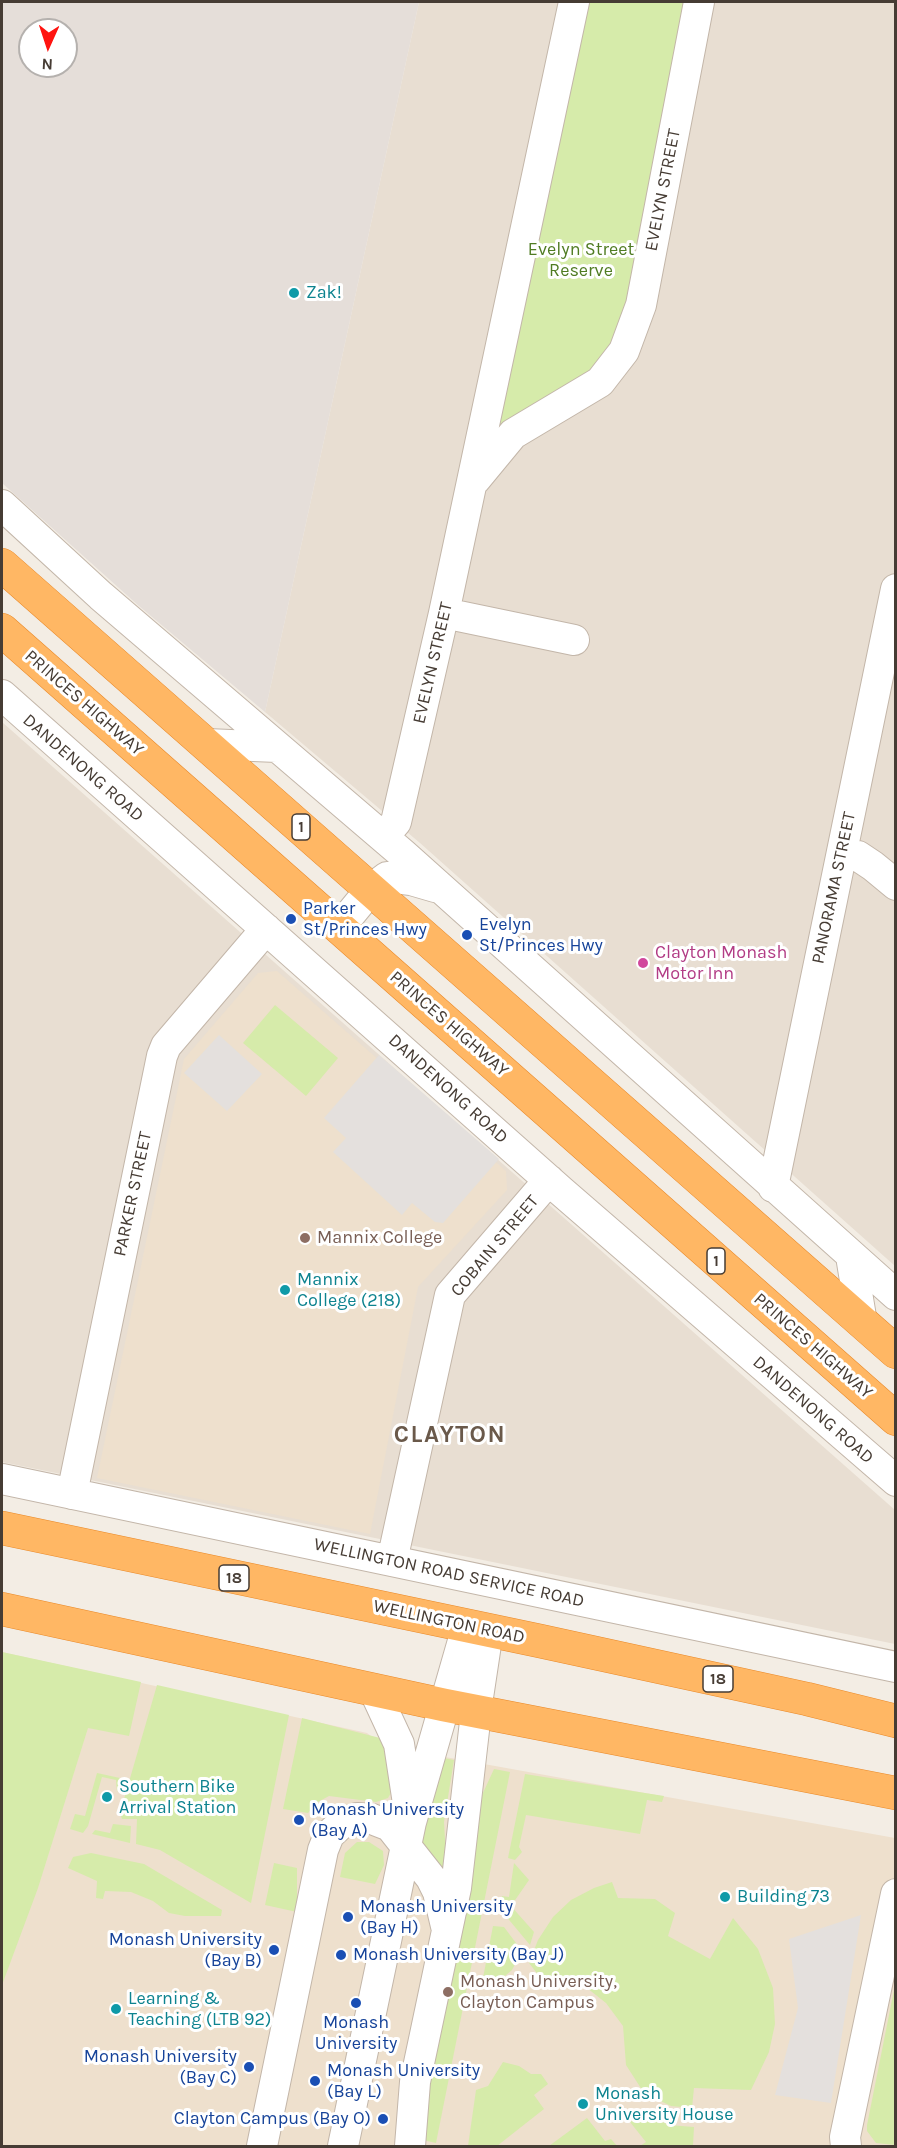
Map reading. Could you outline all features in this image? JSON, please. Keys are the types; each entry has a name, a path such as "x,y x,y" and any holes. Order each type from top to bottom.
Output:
{"highway":[{"name":"1","path":"2,565 896,1352"},
{"name":"PRINCES HIGHWAY","path":"2,630 896,1419"},
{"name":"WELLINGTON ROAD","path":"2,1528 817,1701 896,1721"},
{"path":"2,1535 49,1539"},
{"path":"2,1609 444,1706 896,1793"}],"street":[{"name":"EVELYN STREET","path":"383,837 396,822 444,613 574,2"},
{"name":"EVELYN STREET","path":"471,484 513,434 600,382 624,351 641,305 699,2"},
{"path":"2,505 101,596 383,837 896,1295"},
{"name":"PANORAMA STREET","path":"773,1187 842,853 885,693 896,589"},
{"path":"444,613 574,640"},
{"name":"DANDENONG ROAD","path":"6,708 266,929 549,1180 896,1482"},
{"path":"207,744 277,747"},
{"path":"842,853 858,856 896,885"},
{"path":"339,928 371,889 387,877 393,876 442,890"},
{"name":"PARKER STREET","path":"72,1494 162,1056 166,1046 266,929"},
{"name":"COBAIN STREET","path":"392,1561 450,1294 549,1180"},
{"path":"851,1256 862,1323"},
{"name":"WELLINGTON ROAD SERVICE ROAD","path":"2,1479 896,1667"},
{"path":"344,2146 408,1834 444,1706 477,1629"},
{"path":"410,2146 412,2095 456,1888 476,1712 477,1629"},
{"path":"374,1690 399,1744 408,1834 435,1886 446,1929"},
{"path":"262,2146 326,1840 345,1822 367,1818 408,1834"},
{"path":"846,2146 845,2138 896,1894"}],"shaded area":[{"path":"2,2 419,2 265,712 139,606 2,483"},
{"path":"419,2 895,2 895,1266 420,843 265,712"},
{"path":"2,722 895,1510 895,1644 2,1462"},
{"name":"Mannix College","path":"277,971 506,1171 507,1190 418,1287 370,1534 97,1478 184,1059 258,973"},
{"path":"219,1035 262,1074 227,1111 184,1073"},
{"path":"379,1055 499,1159 443,1223 435,1222 412,1203 402,1215 333,1152 346,1138 324,1118"},
{"name":"Monash University, Clayton Campus","path":"2,1652 367,1733 384,1746 895,1838 895,2146 2,2146"},
{"path":"861,1915 831,2103 775,2095 798,2008 789,1939"}],"green space":[{"name":"Evelyn Street Reserve","path":"576,2 690,2 619,339 601,366 503,430 492,421"},
{"path":"275,1005 338,1058 306,1096 243,1043"},
{"path":"2,1652 141,1682 129,1736 88,1728 38,1888 2,1985"},
{"path":"157,1685 289,1715 251,1903 160,1850 136,1844 137,1819 122,1819 120,1813"},
{"path":"302,1718 380,1738 387,1757 392,1791 388,1798 376,1802 329,1796 318,1802 308,1813 283,1809"},
{"path":"439,1757 454,1760 444,1822 447,1875 423,1852 422,1838"},
{"path":"494,1769 510,1772 436,2143 423,2140 425,2109 482,1795"},
{"path":"97,1773 120,1778 117,1792 116,1780 102,1777 88,1826 83,1833 70,1829 75,1814 85,1816"},
{"path":"525,1774 664,1796 662,1802 647,1800 640,1834 526,1815 519,1847 522,1852 515,1860 508,1858"},
{"path":"113,1824 131,1826 130,1843 92,1834 95,1830 110,1833"},
{"path":"357,1842 369,1842 383,1851 384,1865 375,1884 340,1877 345,1853"},
{"path":"91,1853 144,1864 222,1910 221,1916 185,1916 169,1913 153,1901 131,1892 105,1891 103,1899 96,1898 97,1881 68,1868 73,1857"},
{"path":"274,1863 297,1868 297,1912 265,1905"},
{"path":"514,1863 529,1880 511,1906 534,1932 530,1945 500,1909 502,1896 509,1897"},
{"path":"612,1882 618,1898 655,1899 675,1913 668,1936 710,1959 733,1918 758,1949 773,1988 775,2024 769,2052 751,2090 694,2088 692,2108 671,2106 644,2093 626,2065 623,2026 606,2003 587,1988 574,1983 543,1981 529,1963 538,1940 553,1917 571,1900"},
{"path":"493,1926 504,1927 522,1951 512,1970 499,1981 483,1978"},
{"path":"895,1985 895,2145 876,2143 867,2131 867,2125"},
{"path":"503,2062 519,2066 531,2074 541,2074 548,2084 534,2095 544,2109 497,2146 468,2146 476,2090 488,2086"},
{"path":"645,2114 669,2125 694,2127 693,2146 640,2146 646,2142 630,2122"},
{"path":"587,2118 605,2141 611,2139 617,2146 549,2146"}],"place":[{"name":"Zak!","path":"294,293"},
{"name":"Parker St/Princes Hwy","path":"291,919"},
{"name":"Evelyn St/Princes Hwy","path":"467,935"},
{"name":"Clayton Monash Motor Inn","path":"643,963"},
{"name":"Mannix College","path":"305,1238"},
{"name":"Mannix College (218)","path":"285,1290"},
{"name":"Southern Bike Arrival Station","path":"107,1797"},
{"name":"Monash University (Bay A)","path":"299,1820"},
{"name":"Building 73","path":"725,1897"},
{"name":"Monash University (Bay H)","path":"348,1917"},
{"name":"Monash University (Bay B)","path":"274,1950"},
{"name":"Monash University (Bay J)","path":"341,1955"},
{"name":"Monash University, Clayton Campus","path":"448,1992"},
{"name":"Monash University","path":"356,2003"},
{"name":"Learning & Teaching (LTB 92)","path":"116,2009"},
{"name":"Monash University (Bay C)","path":"249,2067"},
{"name":"Monash University (Bay L)","path":"315,2081"},
{"name":"Monash University House","path":"583,2104"},
{"name":"Clayton Campus (Bay O)","path":"383,2119"}],"district":[{"name":"CLAYTON","path":"450,1435"}]}
